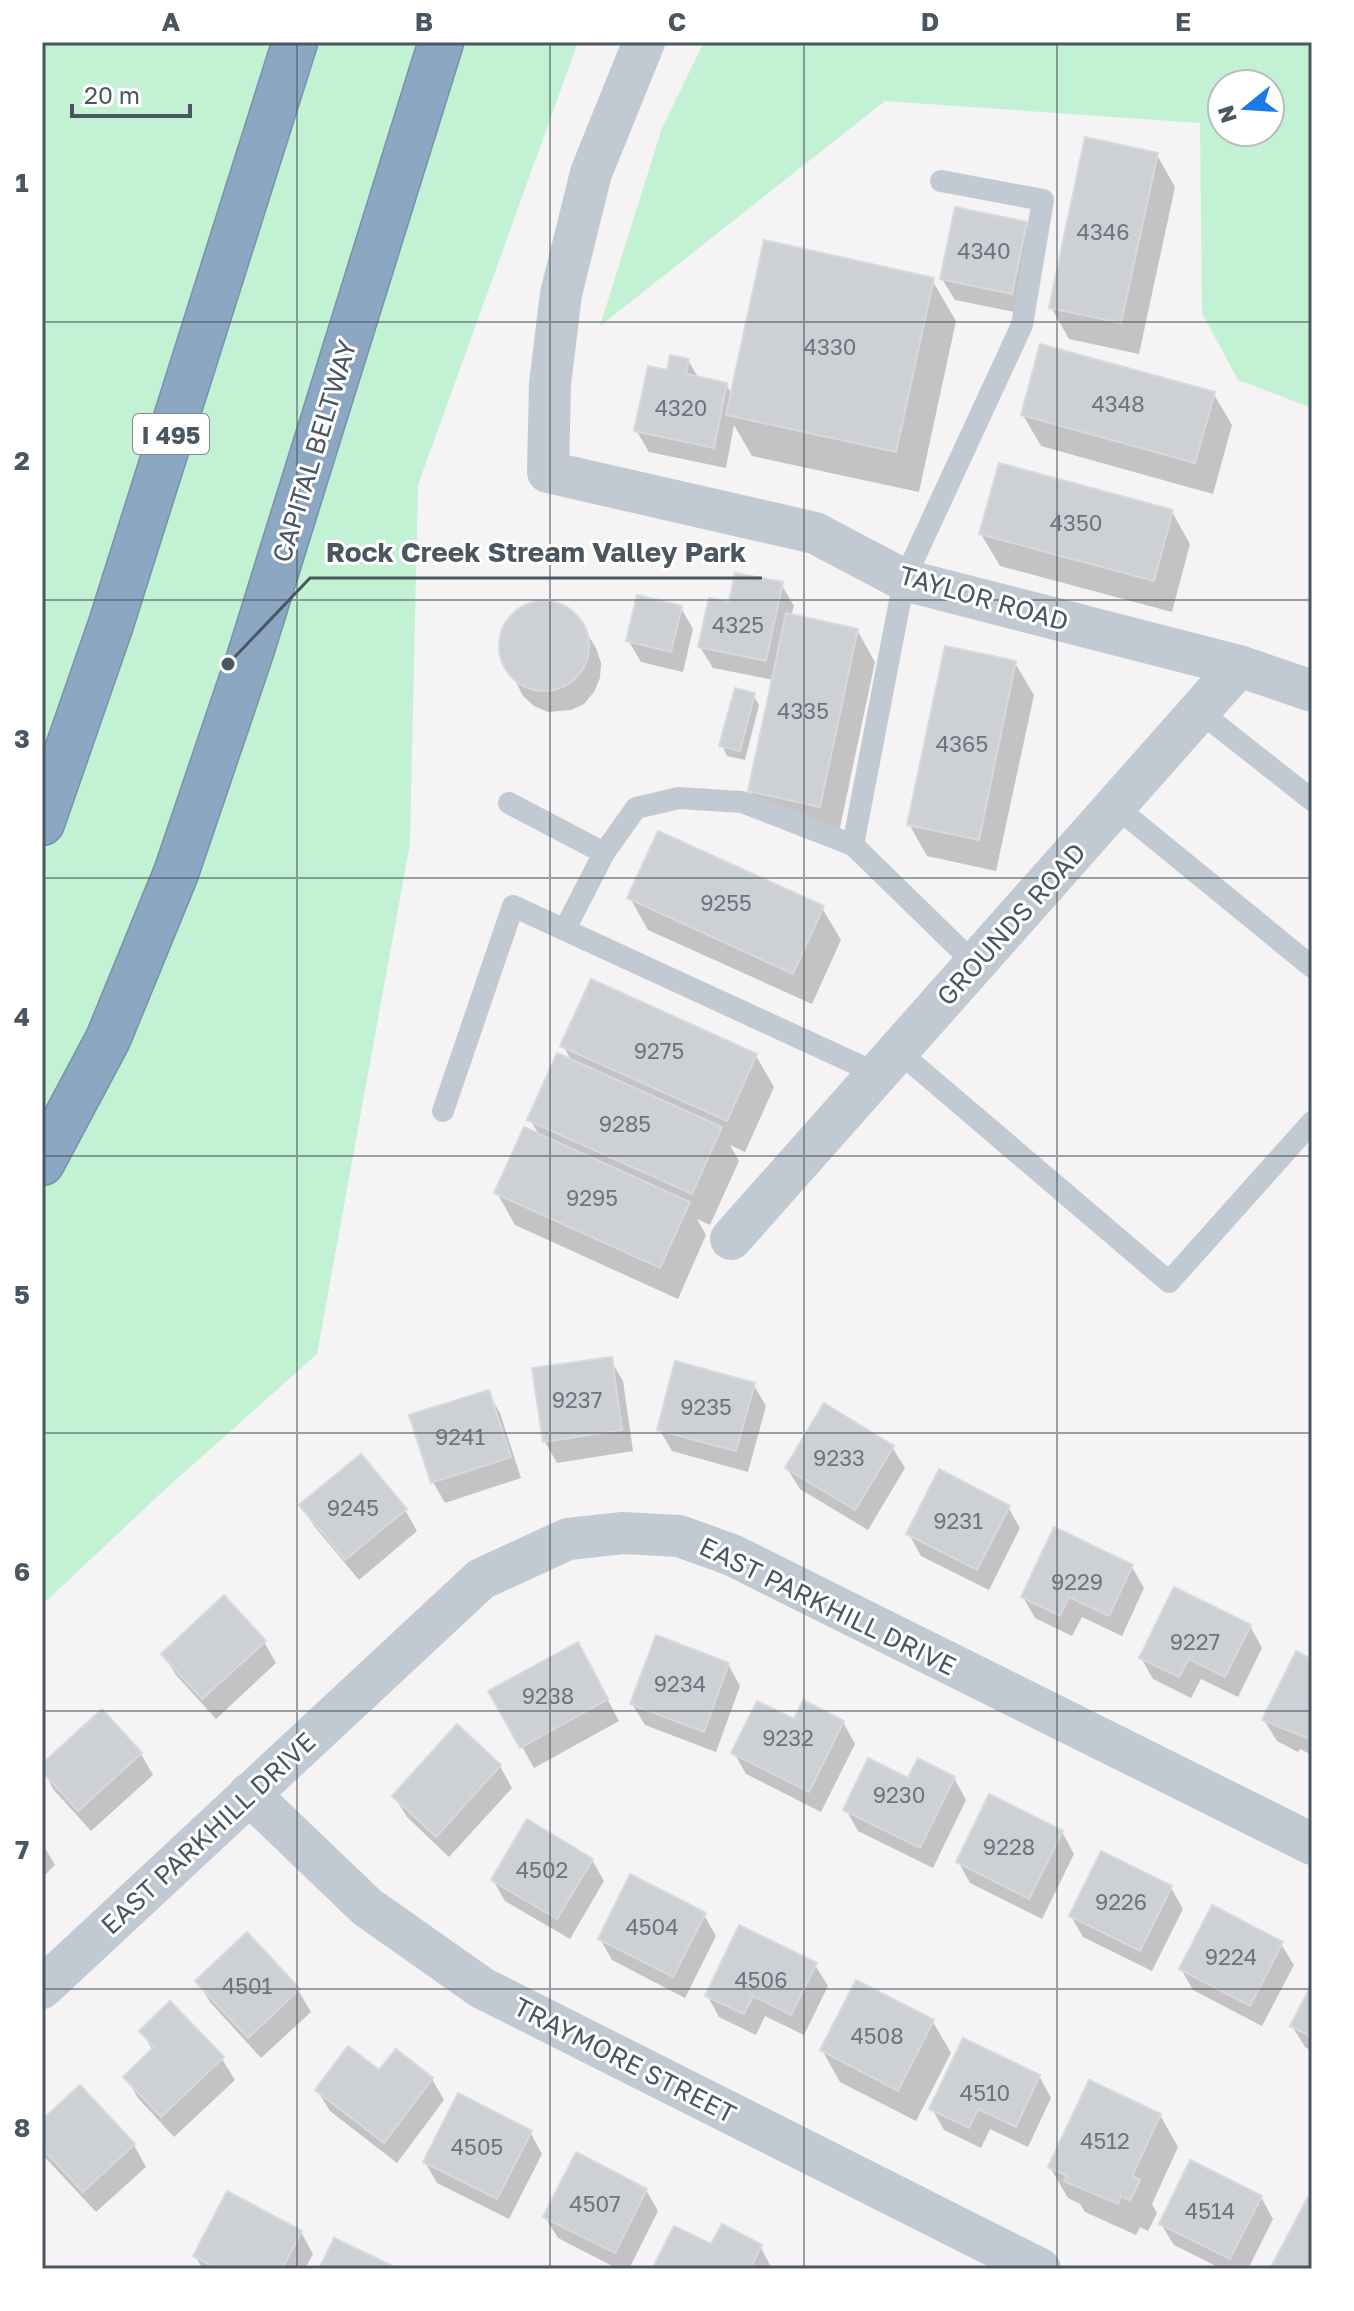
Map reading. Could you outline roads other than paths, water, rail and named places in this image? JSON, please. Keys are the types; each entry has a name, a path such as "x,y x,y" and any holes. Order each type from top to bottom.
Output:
{"highway":[{"name":"I 495","path":"42,823 111,624 295,42"},
{"name":"CAPITAL BELTWAY","path":"42,1163 108,1039 176,873 251,652 441,42"}],"street":[{"name":"TAYLOR ROAD","path":"644,42 591,173 561,294 550,384 548,472 815,533 904,580 1239,666"},
{"path":"1239,666 1312,691"},
{"name":"GROUNDS ROAD","path":"731,1239 1239,666"},
{"name":"EAST PARKHILL DRIVE","path":"42,1988 481,1579 568,1539 623,1533 679,1536 732,1555 1312,1844"},
{"name":"TRAYMORE STREET","path":"249,1794 367,1907 482,1988 1040,2269"}],"lane":[{"path":"853,845 904,580 1022,325 1043,200 941,181"},
{"path":"1199,711 1312,800"},
{"path":"565,929 604,853 636,808 679,798 742,802 853,845 975,964"},
{"path":"509,803 604,853"},
{"path":"1115,806 1312,967"},
{"path":"443,1111 513,906 888,1062 1169,1282 1312,1122"}],"place":[{"name":"Rock Creek Stream Valley Park","path":"228,664"}]}
